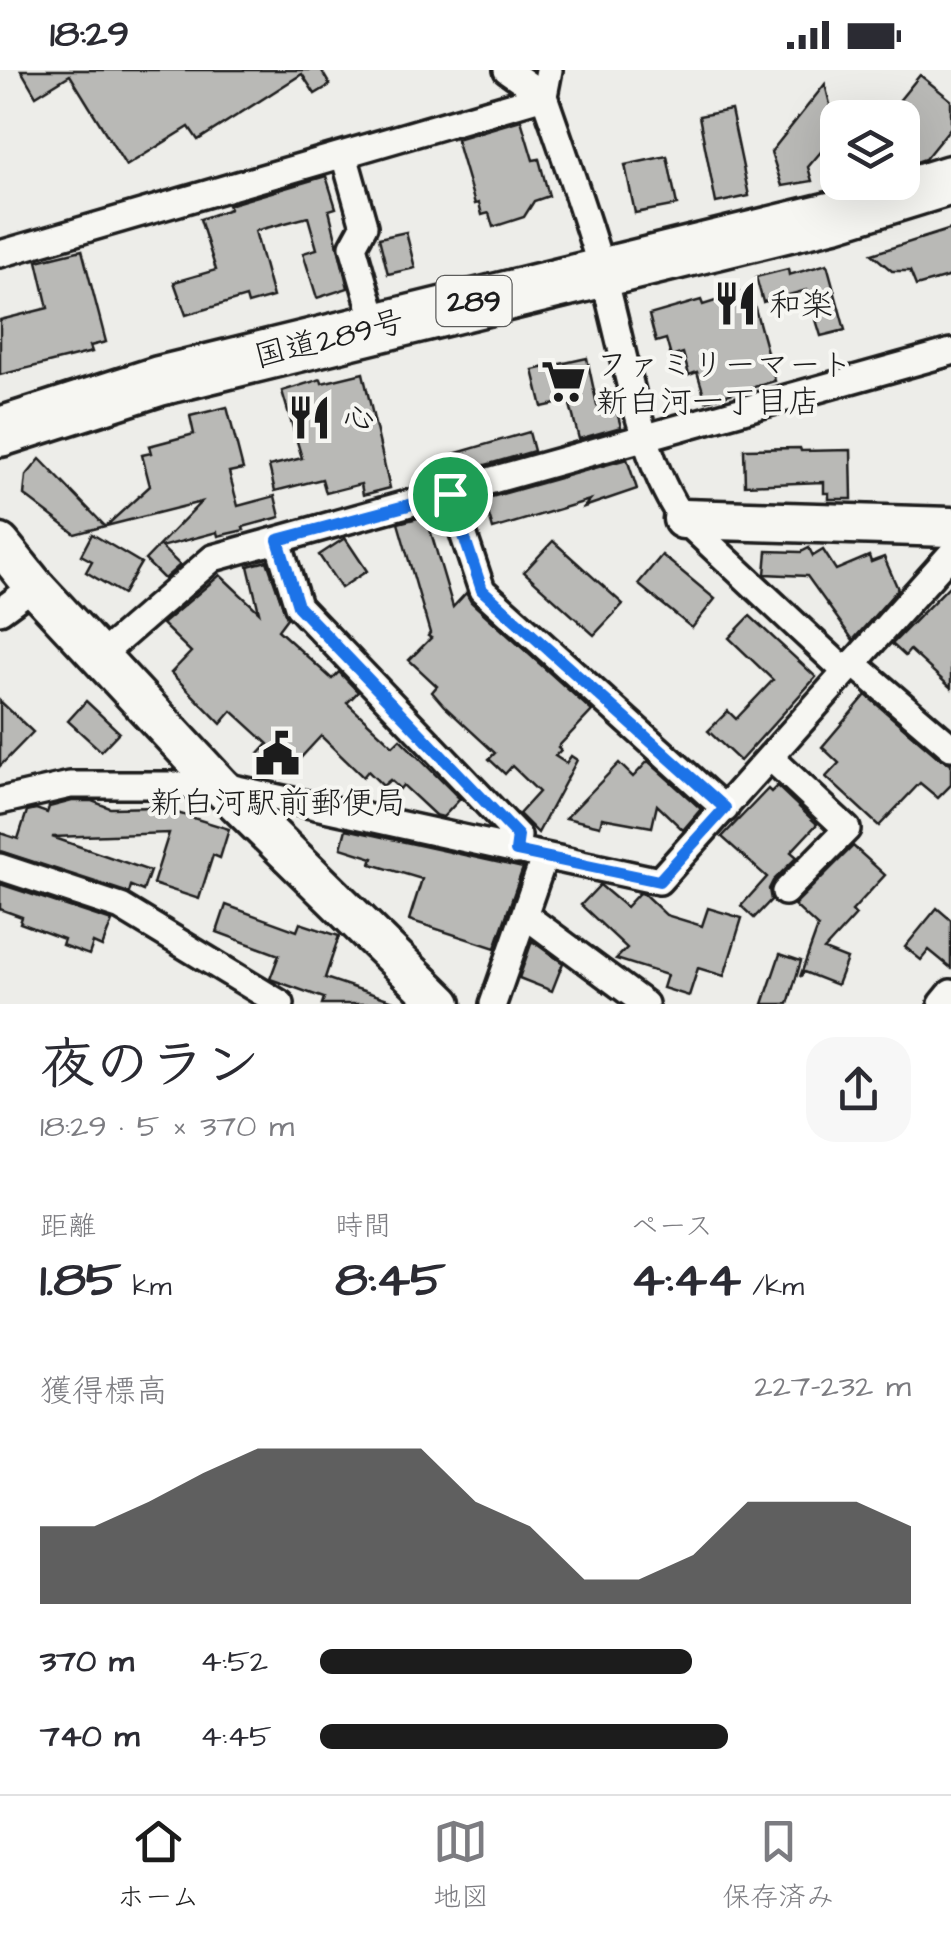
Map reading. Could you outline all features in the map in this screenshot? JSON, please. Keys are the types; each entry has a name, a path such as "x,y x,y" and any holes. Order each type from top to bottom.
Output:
{"highway":[{"name":"国道289号","path":"0,432 159,381 834,216 951,180"}],"street":[{"path":"507,70 547,83"},
{"path":"0,254 344,154 547,83"},
{"path":"547,83 666,496 684,519 849,667 951,746"},
{"path":"344,154 364,226 352,246 376,326"},
{"path":"100,657 214,558 951,352"},
{"path":"450,494 482,590 725,808"},
{"path":"684,519 951,527"},
{"path":"278,540 298,606 518,836 516,851"},
{"path":"0,544 34,586 219,785 442,1004"},
{"path":"0,801 70,785 219,785 659,881 951,554"},
{"path":"0,611 34,586"},
{"path":"770,757 847,829 785,892"},
{"path":"493,1004 544,858"},
{"path":"0,868 121,907 281,1004"},
{"path":"526,916 645,1004"},
{"path":"942,1004 951,994"}],"building":[{"path":"21,70 321,70 330,85 315,94 302,74 198,140 189,127 126,166 70,75 36,96"},
{"path":"920,75 951,100 951,127 925,159 920,161 920,100 900,100"},
{"path":"825,84 829,100 820,100 820,153 808,167 812,181 782,186 771,152"},
{"path":"731,110 749,196 716,203 699,116"},
{"path":"521,120 533,160 539,159 549,196 534,201 524,217 493,227 489,213 482,215 479,203 475,204 456,139"},
{"path":"667,156 677,205 635,213 625,165"},
{"path":"326,176 336,208 329,210 348,288 317,298 303,253 317,249 308,217 255,231 273,297 248,304 246,297 186,315 174,282 216,270 200,219 230,209 228,205"},
{"path":"951,229 951,276 916,286 910,271 892,271 872,254"},
{"path":"406,232 415,268 388,274 379,238"},
{"path":"82,250 106,342 90,346 92,352 0,375 0,320 48,308 37,261"},
{"path":"827,264 845,330 821,336 807,290 763,302 756,277 788,269 789,275"},
{"path":"750,290 775,381 706,401 697,372 689,375 683,353 671,357 666,339 656,342 649,315 701,300 703,305"},
{"path":"587,358 597,405 614,401 621,427 579,439 569,401 542,407 533,370"},
{"path":"363,373 390,488 363,495 361,484 326,493 322,479 275,491 269,466 302,458 282,391 321,379 322,383"},
{"path":"227,407 243,469 229,472 238,506 275,496 280,517 243,527 244,530 218,536 217,532 161,547 180,565 164,579 145,560 201,502 106,526 150,486 142,455 151,453 149,446 194,434 190,416"},
{"path":"529,432 534,451 458,473 453,454"},
{"path":"744,449 851,450 852,499 829,499 829,493 824,493 824,482 745,485"},
{"path":"40,459 105,526 75,534 24,495 26,476"},
{"path":"627,459 637,489 584,507 590,500 493,529 484,499"},
{"path":"426,516 453,607 466,593 471,602 592,711 558,747 561,750 555,756 566,763 571,756 577,760 538,833 519,814 539,792 512,766 505,774 489,759 495,753 444,706 432,692 437,686 409,660 431,638 398,523"},
{"path":"92,534 141,563 123,594 86,572 92,561 81,555"},
{"path":"345,538 367,571 341,588 319,555"},
{"path":"553,541 623,604 594,635 524,572"},
{"path":"809,548 813,556 823,550 836,570 869,556 871,562 884,557 898,589 853,640 807,576 765,574 767,551 801,552"},
{"path":"662,555 715,599 692,628 638,584"},
{"path":"267,561 287,618 278,630 332,679 339,672 358,692 347,703 393,746 400,739 460,799 443,817 435,815 403,785 400,789 390,780 383,786 368,771 363,777 321,736 283,777 259,754 268,744 232,711 221,724 171,673 191,652 162,624 220,575 259,612 248,566"},
{"path":"951,584 951,688 910,650 905,656 892,644"},
{"path":"750,616 816,677 740,761 708,731 728,711 736,719 773,680 729,638"},
{"path":"866,695 940,759 951,763 951,785 938,798 920,783 879,826 826,777 839,763 822,747"},
{"path":"0,701 33,732 0,766"},
{"path":"86,701 119,732 101,751 68,721"},
{"path":"648,761 701,809 683,830 657,805 652,827 602,818 600,826 566,818 619,763 633,777"},
{"path":"777,786 817,824 791,852 797,857 773,881 769,889 771,900 754,918 741,906 767,877 722,837 768,789 771,792"},
{"path":"92,801 110,808 158,807 229,829 220,858 213,855 199,899 153,884 169,833 52,837 150,871 143,891 131,886 129,893 0,851 0,833 18,839 27,811 47,813 49,807"},
{"path":"346,829 523,868 495,948 409,920 422,879 371,864 373,858 341,848"},
{"path":"853,846 885,875 824,950 847,959 837,985 804,972 800,977 818,927 794,905"},
{"path":"0,884 112,921 102,947 93,943 89,955 62,945 64,939 20,923 22,917 0,909"},
{"path":"600,885 626,907 639,893 644,894 666,915 702,926 708,908 742,918 724,976 698,968 689,996 663,988 667,975 616,959 627,948 581,905"},
{"path":"226,905 297,931 300,923 339,936 325,978 394,1001 393,1004 322,1004 324,998 270,979 279,955 217,932"},
{"path":"937,908 951,920 951,968 929,950 921,960 905,947"},
{"path":"532,941 563,963 552,991 519,978"},
{"path":"780,954 801,961 788,1004 763,1004"}],"place":[{"name":"和楽","path":"736,304"},
{"name":"ファミリーマート 新白河一丁目店","path":"563,382"},
{"name":"心","path":"310,417"},
{"name":"新白河駅前郵便局","path":"278,754"}],"route":[{"path":"450,494 482,590 725,808 659,881 516,851 518,836 298,606 278,540 450,494"}]}
